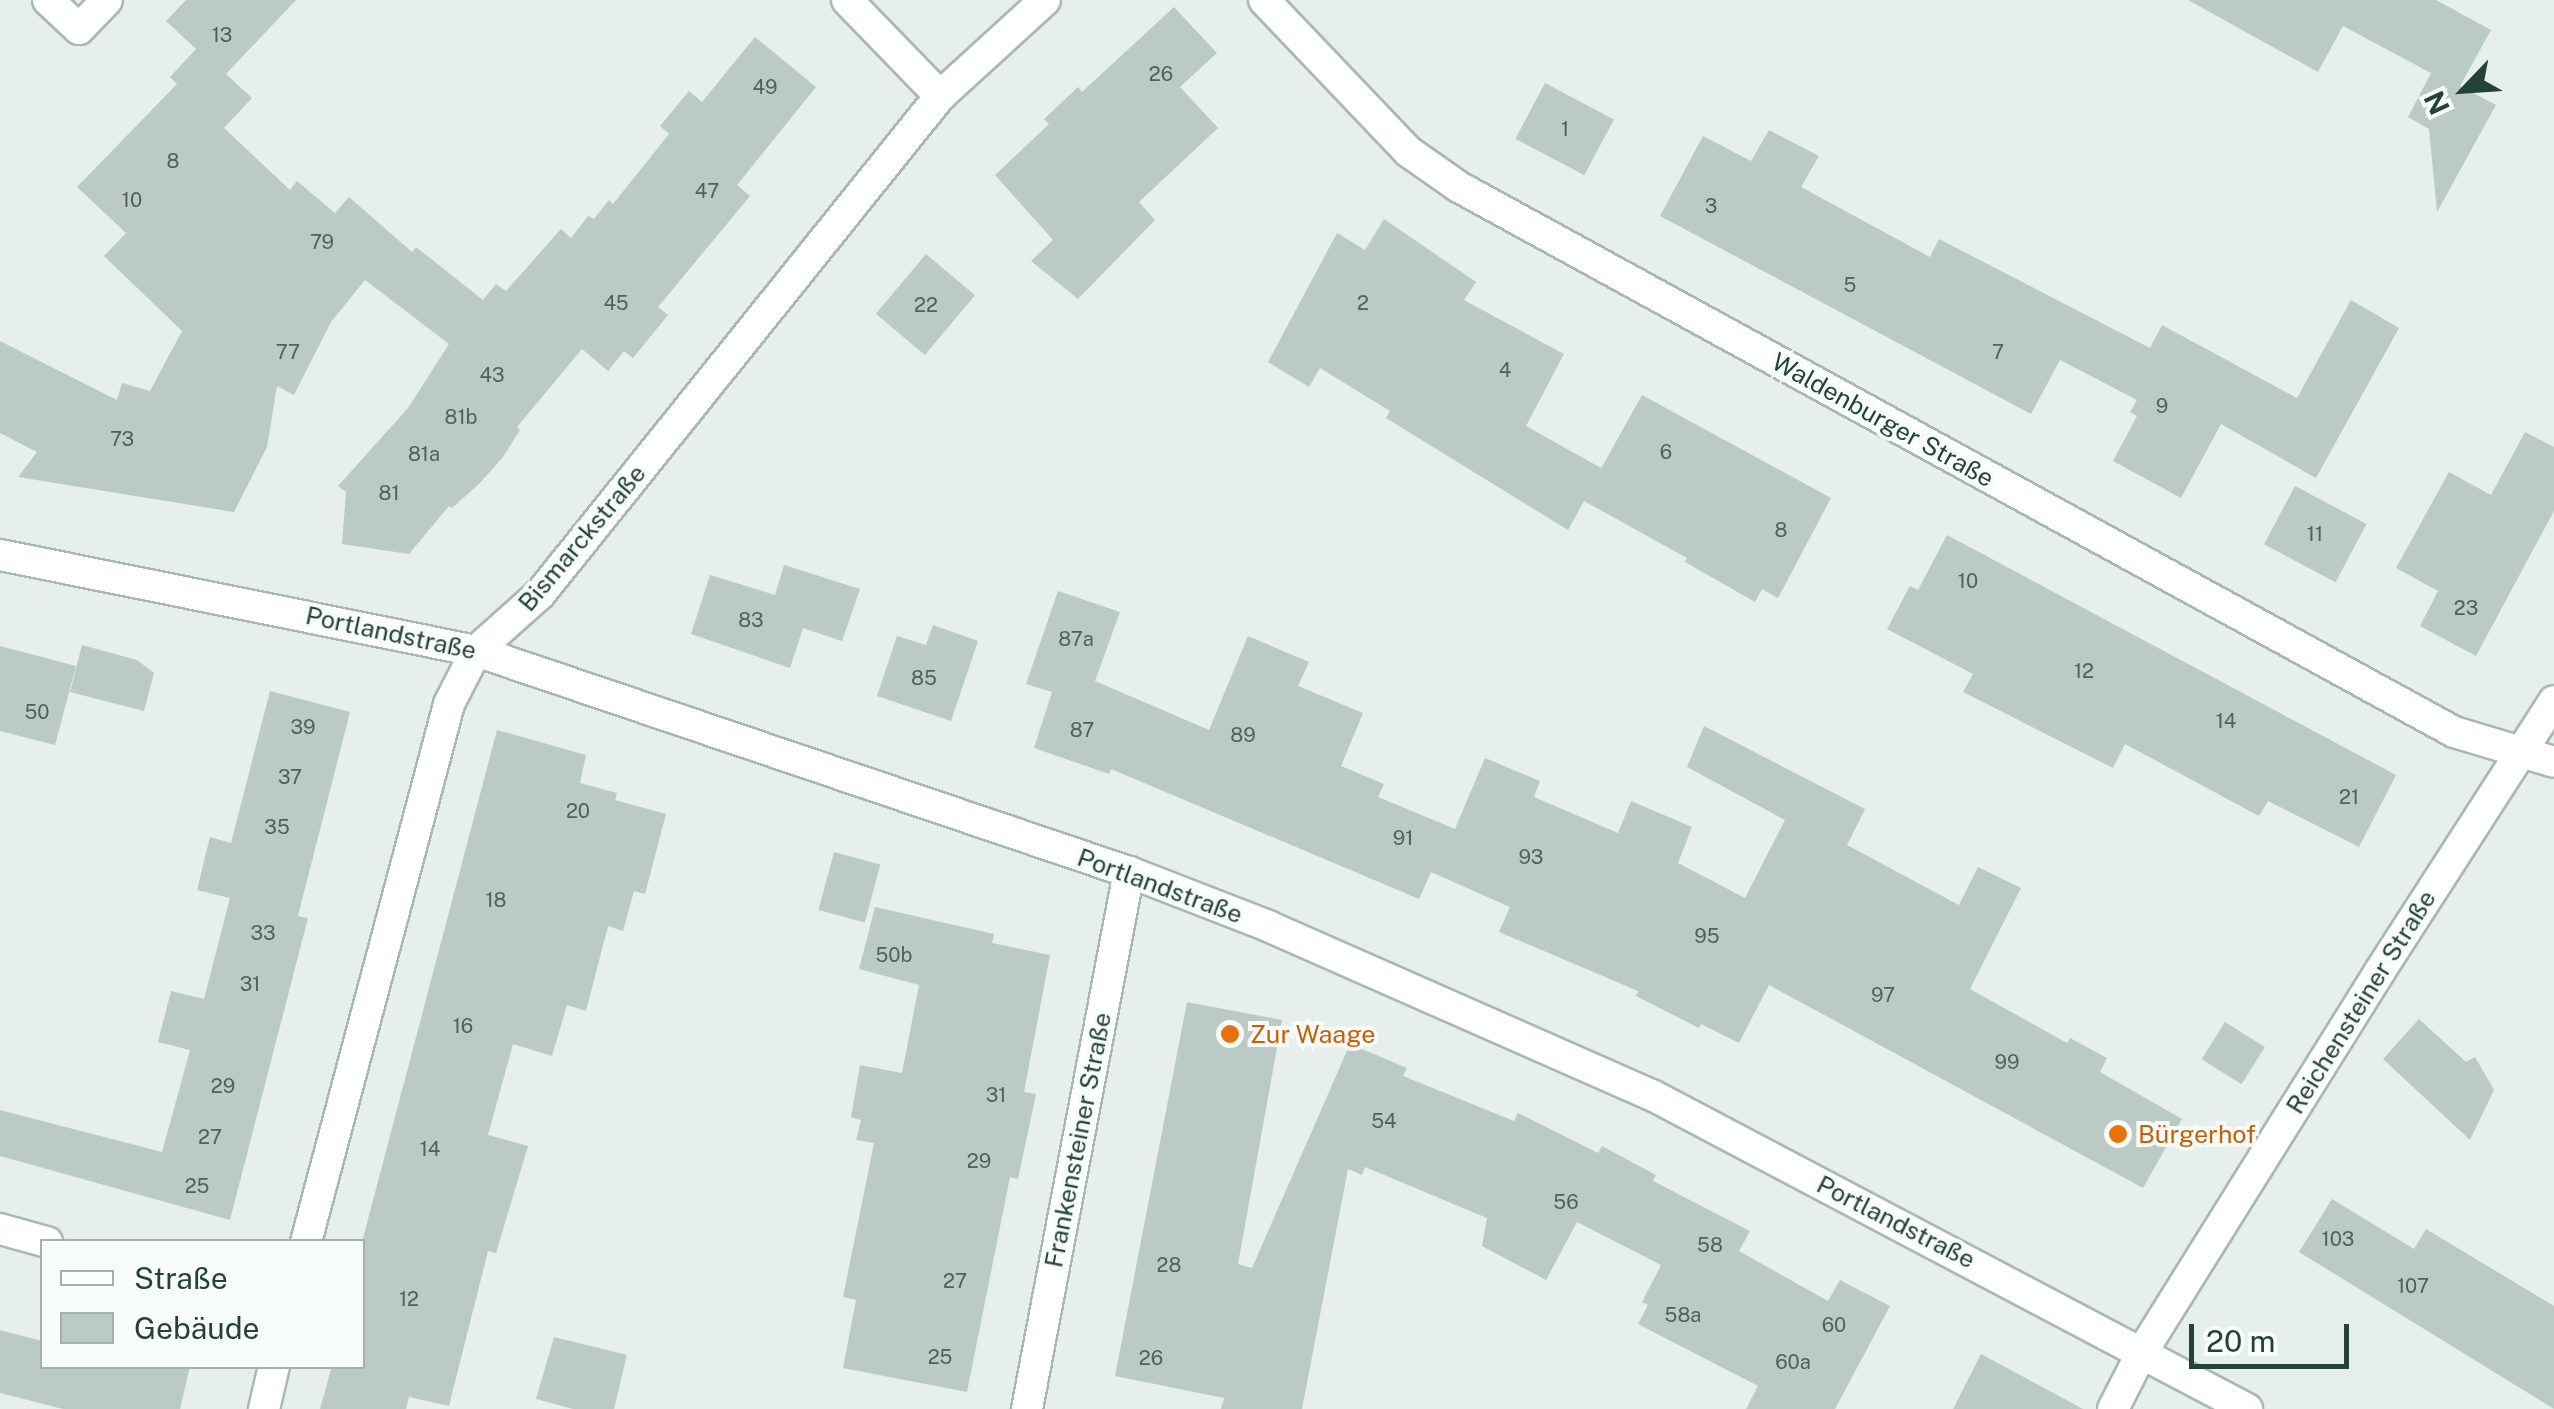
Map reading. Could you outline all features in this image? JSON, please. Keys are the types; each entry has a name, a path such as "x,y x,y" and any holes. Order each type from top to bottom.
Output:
{"street":[{"path":"48,0 79,29 107,0"},
{"path":"847,0 940,96"},
{"name":"Bismarckstraße","path":"307,1239 450,704 476,650 540,594 940,96 1045,0"},
{"name":"Waldenburger Straße","path":"1264,0 1408,152 1459,187 2454,732 2554,762"},
{"name":"Portlandstraße","path":"0,555 476,650 1128,872 1268,926 1652,1096 2248,1409"},
{"name":"Reichensteiner Straße","path":"2113,1409 2142,1352 2554,701"},
{"name":"Frankensteiner Straße","path":"1027,1409 1128,872"},
{"path":"0,1229 40,1240"},
{"path":"264,1409 273,1369"}],"building":[{"path":"186,0 296,0 226,74 252,98 224,128 290,190 297,181 335,213 349,197 412,252 416,247 483,300 496,284 506,291 561,229 571,238 588,216 594,219 609,200 613,204 669,134 660,126 689,91 702,102 755,37 816,87 737,185 750,196 658,307 668,315 633,358 624,351 608,371 582,349 517,427 520,430 503,457 479,484 452,508 449,506 409,554 342,544 346,492 338,486 408,408 449,344 365,280 331,322 294,395 277,386 267,447 234,512 18,477 37,452 0,433 0,341 117,400 122,383 150,391 182,331 104,256 126,233 77,187 177,84 170,77 196,49 166,21"},
{"path":"2188,0 2436,0 2491,30 2460,86 2496,105 2437,212 2429,129 2408,117 2431,73 2343,26 2318,72"},
{"path":"1174,7 1217,53 1180,87 1218,128 1139,202 1155,220 1078,299 1031,261 1053,240 995,175 1049,124 1044,119 1078,87 1082,92"},
{"path":"1545,83 1614,120 1584,175 1515,139"},
{"path":"1769,130 1819,156 1801,187 1930,257 1939,239 2150,348 2162,325 2297,398 2351,300 2399,328 2316,478 2221,424 2181,498 2113,461 2137,416 2130,412 2137,400 2060,360 2031,414 1660,216 1703,136 1751,161"},
{"path":"1384,219 1476,282 1464,300 1564,354 1526,426 1601,468 1598,474 1642,395 1831,498 1778,598 1762,589 1755,602 1685,562 1687,558 1584,501 1568,530 1386,418 1390,411 1320,368 1309,387 1268,362 1337,233 1365,250"},
{"path":"926,254 975,295 925,355 876,314"},
{"path":"2525,432 2554,447 2554,511 2476,656 2420,626 2438,591 2396,568 2449,472 2491,495"},
{"path":"2295,486 2367,524 2336,582 2264,544"},
{"path":"1947,535 2396,775 2359,847 2268,801 2259,816 2125,744 2113,768 1963,692 1973,674 1887,629 1910,586 1918,590"},
{"path":"784,565 860,589 842,641 803,628 790,668 691,634 710,575 775,595"},
{"path":"1058,591 1120,612 1095,681 1209,730 1248,636 1309,662 1298,686 1363,713 1341,766 1384,784 1378,797 1455,829 1485,758 1540,781 1534,797 1618,833 1631,801 1692,827 1678,863 1745,898 1785,820 1687,767 1704,726 1865,809 1847,845 1959,905 1978,867 2021,888 1970,989 2067,1043 2070,1038 2107,1058 2100,1072 2182,1119 2143,1188 1769,985 1739,1043 1636,996 1638,991 1499,932 1510,907 1431,872 1419,899 1111,769 1109,774 1034,748 1052,692 1026,684"},
{"path":"933,625 978,641 951,721 877,696 897,636 926,645"},
{"path":"82,645 137,660 154,673 144,711 70,692"},
{"path":"0,646 76,666 55,745 0,731"},
{"path":"270,691 350,712 298,916 308,918 230,1220 0,1156 0,1110 162,1152 190,1050 158,1042 171,991 204,999 230,898 197,890 210,837 231,843"},
{"path":"497,730 586,755 580,783 617,793 615,800 666,814 645,894 634,891 623,931 608,926 586,1011 567,1005 552,1056 513,1044 488,1135 528,1146 496,1253 488,1251 449,1406 409,1397 406,1409 320,1409 331,1369 365,1369 363,1239"},
{"path":"834,852 880,864 865,922 818,910"},
{"path":"875,907 994,934 992,943 1050,955 1024,1092 1036,1094 1018,1179 1010,1177 967,1392 843,1368 856,1300 843,1297 874,1143 856,1140 861,1120 851,1117 860,1065 902,1073 919,985 859,969"},
{"path":"1187,1002 1282,1020 1238,1264 1252,1268 1350,1044 1407,1068 1403,1076 1514,1121 1518,1113 1598,1153 1602,1146 1656,1175 1653,1181 1750,1231 1739,1251 1828,1301 1840,1280 1890,1306 1835,1409 1746,1409 1758,1386 1638,1324 1648,1305 1642,1302 1661,1265 1577,1222 1546,1280 1482,1246 1487,1218 1365,1167 1362,1175 1348,1169 1302,1409 1221,1409 1224,1398 1115,1376"},
{"path":"2419,1019 2466,1062 2475,1057 2494,1090 2470,1140 2383,1059"},
{"path":"2225,1022 2265,1047 2242,1084 2202,1059"},
{"path":"2332,1199 2414,1249 2426,1229 2554,1306 2554,1409 2299,1252"},
{"path":"0,1330 40,1340 40,1369 189,1369 180,1409 63,1409 0,1393"},
{"path":"554,1337 627,1355 614,1409 573,1409 536,1399"},
{"path":"1981,1354 2083,1409 1953,1409"}],"place":[{"name":"Zur Waage","path":"1230,1034"},
{"name":"Bürgerhof","path":"2118,1134"}]}
